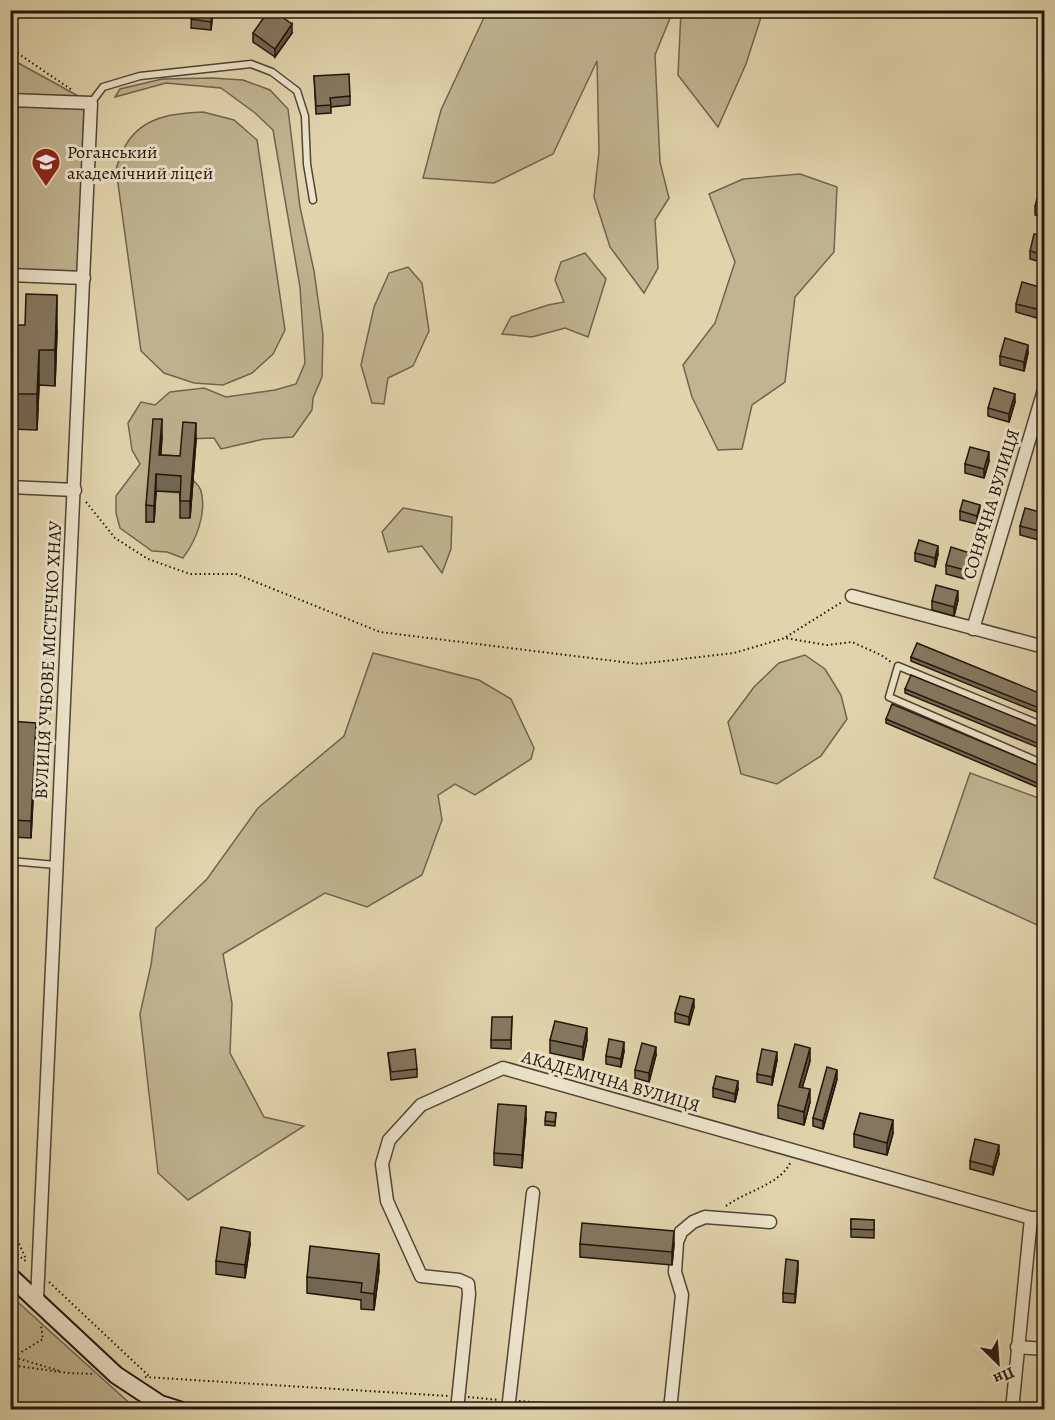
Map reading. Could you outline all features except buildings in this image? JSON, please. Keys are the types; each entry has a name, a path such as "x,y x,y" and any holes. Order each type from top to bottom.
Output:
{"street":[{"path":"10,100 91,103"},
{"name":"ВУЛИЦЯ УЧБОВЕ МІСТЕЧКО ХНАУ","path":"37,1300 91,103"},
{"path":"10,275 84,278"},
{"name":"СОНЯЧНА ВУЛИЦЯ","path":"972,629 1044,390"},
{"path":"10,487 75,490"},
{"path":"852,596 1044,647"},
{"name":"АКАДЕМІЧНА ВУЛИЦЯ","path":"457,1410 469,1294 468,1284 459,1280 422,1276 387,1201 382,1164 389,1140 421,1105 503,1068 1031,1218 1044,1218"},
{"path":"509,1405 532,1193"},
{"path":"670,1410 682,1295 675,1272 677,1242 681,1232 693,1222 705,1217 770,1222"},
{"path":"1012,1410 1031,1218"},
{"path":"10,1276 116,1375 160,1404 179,1410"},
{"path":"1017,1347 1044,1349"}],"lane":[{"path":"91,103 103,87 140,76 251,64 272,72 297,91 305,117 307,164 313,200"},
{"path":"1044,726 898,666 890,697 1044,764"},
{"path":"10,861 56,865"}],"path":[{"path":"10,48 72,90"},
{"path":"75,490 115,538 148,559 190,574 236,573 381,632 639,664 734,653 785,638 852,596"},
{"path":"785,638 827,645 852,642 881,655 898,666"},
{"path":"712,1217 732,1202 778,1178 790,1164 794,1152"},
{"path":"10,1223 28,1264 10,1249"},
{"path":"38,1273 151,1377"},
{"path":"12,1357 43,1339 37,1300"},
{"path":"12,1357 68,1373"},
{"path":"10,1365 68,1373 116,1375"},
{"path":"139,1377 459,1396 509,1405 639,1410"}],"shaded area":[{"path":"487,11 673,11 655,55 660,162 669,198 655,220 658,268 644,293 610,247 594,197 599,152 597,61 553,154 494,183 423,178 441,110"},
{"path":"681,11 763,11 746,64 718,127 678,75"},
{"path":"11,59 91,103 11,100"},
{"path":"162,79 243,80 270,90 288,109 300,207 314,271 323,335 322,377 313,398 312,410 293,437 264,439 221,449 214,438 183,439 180,473 159,472 146,522 154,522 156,491 181,493 190,518 193,480 201,491 203,508 196,535 183,558 167,552 152,551 120,528 116,513 116,496 140,464 132,450 128,423 141,402 155,405 170,392 204,388 226,397 275,390 296,384 305,363 300,287 273,130 255,113 221,88 166,83 115,97 120,89"},
{"name":"Роганський академічний ліцей","path":"11,104 84,106 79,273 11,270"},
{"path":"203,112 234,120 257,140 285,330 273,354 252,373 223,385 194,383 164,373 141,351 116,169 125,146 142,127 171,115"},
{"path":"800,174 837,187 834,252 795,297 785,382 752,405 742,449 718,450 692,397 683,365 715,323 735,262 709,194 743,179"},
{"path":"585,253 606,279 588,337 565,328 532,337 502,334 511,317 564,302 555,280 561,262"},
{"path":"408,267 422,283 429,331 413,366 388,378 384,404 372,403 361,365 374,307 389,273"},
{"path":"403,508 452,517 451,549 442,573 422,546 388,552 382,532"},
{"path":"373,653 479,680 511,699 534,748 531,759 475,795 455,784 438,795 442,820 422,875 367,907 325,893 223,954 232,1003 230,1053 264,1117 304,1126 188,1200 158,1173 140,1014 151,965 156,928 207,879 258,808 344,736"},
{"path":"805,655 825,669 841,695 847,719 821,756 777,784 741,774 728,722 754,687 779,663"},
{"path":"970,773 1044,800 1044,928 934,878"},
{"path":"11,1296 136,1409 11,1409"}],"place":[{"name":"Роганський академічний ліцей","path":"46,188"}]}
